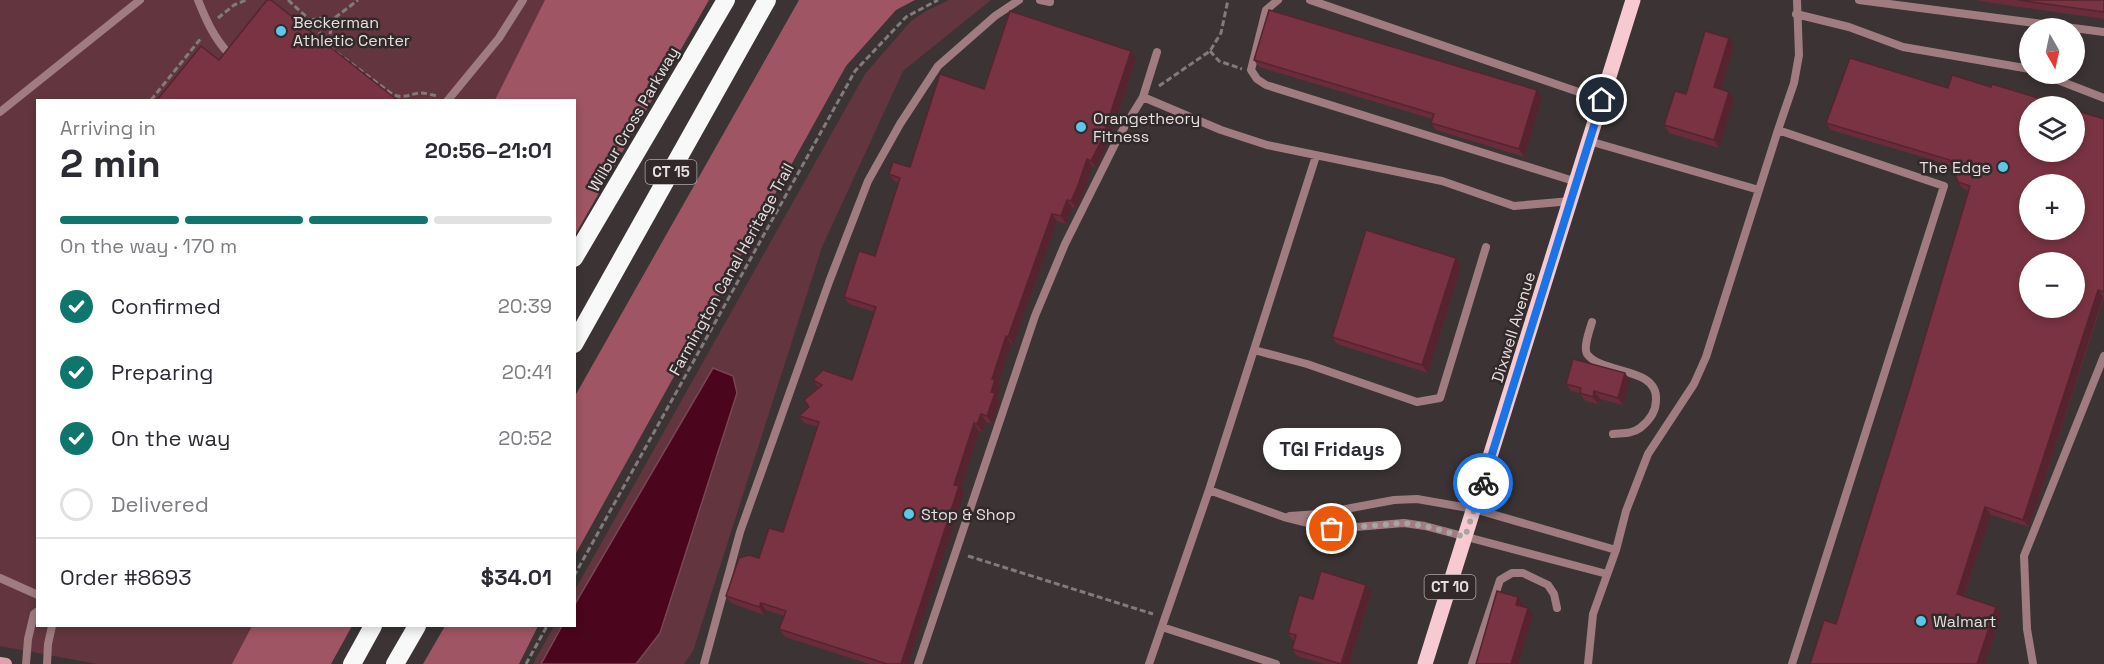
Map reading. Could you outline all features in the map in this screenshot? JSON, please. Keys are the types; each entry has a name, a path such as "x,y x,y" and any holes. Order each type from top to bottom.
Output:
{"highway":[{"name":"Wilbur Cross Parkway","path":"576,255 726,0"},
{"name":"CT 15","path":"576,340 767,0"},
{"path":"352,664 372,627"},
{"path":"395,664 416,627"}],"main road":[{"name":"Dixwell Avenue","path":"1425,664 1634,0"},
{"path":"0,663 6,664"}],"lane":[{"path":"0,112 141,0"},
{"path":"198,0 209,28 229,54"},
{"path":"448,99 499,38 523,0"},
{"path":"704,664 740,532 829,282 868,181 900,124 938,66 995,16 1019,0"},
{"path":"1040,0 1050,2"},
{"path":"1278,0 1266,10 1251,70 1257,79 1266,85 1577,182"},
{"path":"1310,0 1602,100"},
{"path":"1588,664 1593,614 1616,550 1626,511 1648,454 1694,384 1706,357 1794,83 1799,37 1797,0"},
{"path":"1859,0 2104,32"},
{"path":"1796,14 1849,27 1902,47 2019,67"},
{"path":"918,664 1035,316 1065,244 1119,136 1143,97 1157,52"},
{"path":"2068,84 2104,98"},
{"path":"1143,97 1221,130 1267,145 1442,181 1514,206 1571,201"},
{"path":"1778,130 1944,186 1792,664"},
{"path":"1589,141 1759,190"},
{"path":"1149,664 1209,490 1316,156"},
{"path":"1254,350 1307,364 1417,402 1440,398 1486,247"},
{"path":"1592,322 1587,355 1600,363 1646,379 1655,392 1656,406 1647,422 1634,432 1613,434"},
{"path":"2034,664 2027,629 2024,556 2104,356"},
{"path":"1209,490 1284,517 1332,529 1404,523 1425,526 1607,574"},
{"path":"1284,517 1319,514 1394,500 1417,499 1474,510 1616,550"},
{"path":"1472,664 1500,580 1512,573 1523,573 1548,585 1554,594 1557,608"},
{"path":"0,578 36,594"},
{"path":"26,664 30,628 36,612"},
{"path":"47,664 52,627"},
{"path":"1162,627 1276,664"}],"path":[{"path":"152,99 209,28 234,6 246,0"},
{"path":"288,0 310,20 329,45 398,97 410,97 421,93 443,99"},
{"path":"329,45 332,20 358,0"},
{"name":"Farmington Canal Heritage Trail","path":"576,572 855,71 906,17 938,0"},
{"path":"1143,97 1210,51 1221,33 1228,0"},
{"path":"310,20 321,18 332,20"},
{"path":"1210,51 1219,61 1236,68 1251,70"},
{"path":"968,556 1153,614"},
{"path":"526,664 546,627"}],"shaded area":[{"name":"Beckerman Athletic Center","path":"0,0 640,0 575,99 36,99 36,627 261,627 239,664 97,664 0,646"},
{"path":"545,0 709,0 576,233 576,99 496,99"},
{"path":"799,0 915,0 896,10 846,66 576,553 576,394"},
{"path":"949,0 991,0 903,71 822,247 693,651 684,664 533,664 553,627 576,627 576,588 865,74 911,21"},
{"path":"713,368 733,376 737,393 660,633 636,664 541,664 561,627 576,627 576,602"},
{"path":"251,627 351,627 331,664 232,664"},
{"path":"444,627 538,627 519,664 423,664"}],"building":[{"name":"Beckerman Athletic Center","path":"267,0 271,0 396,99 158,99 201,46 219,60"},
{"path":"2018,0 2104,0 2104,12"},
{"path":"1269,10 1537,90 1519,149 1431,123 1434,114 1254,60"},
{"path":"1010,11 1131,51 1102,139 1091,161 1087,159 1077,188 1071,201 1067,200 1061,216 1052,214 992,379 995,380 991,392 995,393 987,416 981,414 977,424 974,423 954,485 959,486 901,664 887,664 779,629 786,611 761,603 759,607 726,596 739,558 749,555 759,558 769,528 783,532 819,422 799,416 809,407 804,400 822,385 813,380 823,370 852,380 876,307 844,297 859,251 875,256 900,178 889,174 893,162 910,167 940,74 984,89"},
{"path":"1705,31 1729,38 1714,87 1729,92 1714,140 1664,125 1675,91 1686,94"},
{"path":"1850,58 1948,88 1952,75 2031,96 2019,96 2019,162 2085,162 2085,113 2104,119 2104,292 2098,290 2023,520 1985,507 1957,594 1996,607 1977,664 1810,664 1824,620 1836,624 1970,186 1958,182 1950,160 1826,123"},
{"path":"1366,230 1456,258 1422,365 1332,337"},
{"path":"1573,359 1625,373 1618,398 1594,391 1593,397 1580,393 1581,388 1566,384"},
{"path":"1321,571 1366,585 1341,664 1292,649 1296,635 1288,633 1299,595 1313,599"},
{"path":"1497,591 1518,597 1516,605 1528,608 1511,664 1476,664"}],"way so far":[{"path":"1332,529 1404,523 1465,537 1483,483"}],"place":[{"name":"Beckerman Athletic Center","path":"281,31"},
{"name":"Orangetheory Fitness","path":"1081,127"},
{"name":"The Edge","path":"2003,167"},
{"name":"Stop & Shop","path":"909,514"},
{"name":"TGI Fridays","path":"1332,529"},
{"name":"Walmart","path":"1921,621"}],"route":[{"path":"1483,483 1602,100"}]}
